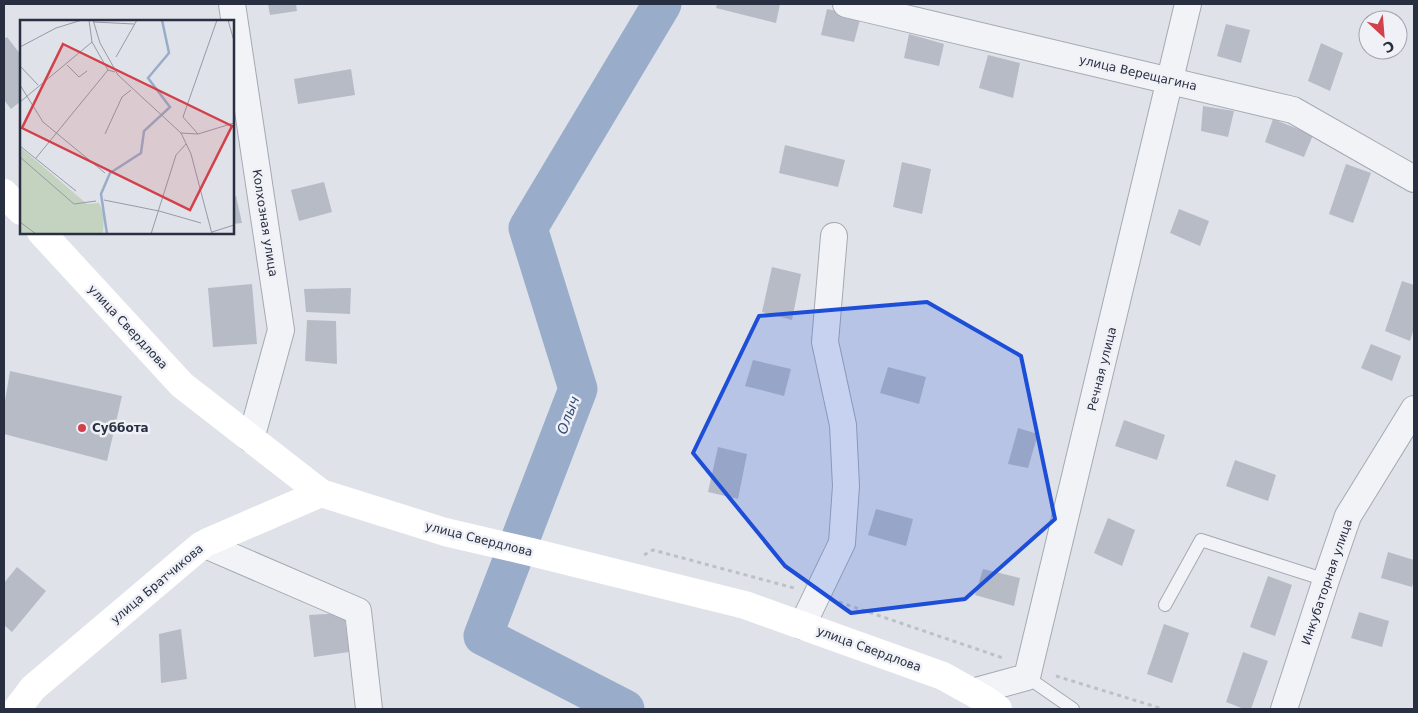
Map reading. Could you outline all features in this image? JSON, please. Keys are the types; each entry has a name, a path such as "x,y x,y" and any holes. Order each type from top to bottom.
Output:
{"main road":[{"path":"4,192 20,211"},
{"name":"улица Свердлова","path":"43,234 182,385 321,493 445,532 745,605 943,676 986,700 998,709"},
{"name":"улица Братчикова","path":"17,709 33,688 203,544 321,493"}],"street":[{"name":"Колхозная улица","path":"232,4 282,330 251,439"},
{"name":"улица Верещагина","path":"846,4 1293,110 1414,179"},
{"name":"Речная улица","path":"1029,672 1188,4"},
{"path":"802,626 842,543 846,486 844,425 825,342 834,236"},
{"name":"Инкубаторная улица","path":"1284,709 1348,516 1414,409"},
{"path":"203,544 358,611 369,709"},
{"path":"972,692 1029,672"}],"lane":[{"path":"1165,605 1201,540 1326,580"},
{"path":"1029,672 1073,709"}],"path":[{"path":"613,572 653,550 817,594 1029,672 1163,709"}],"highlighted area":[{"path":"927,302 1021,356 1055,519 965,599 851,613 785,566 693,453 759,316"}],"building":[{"path":"268,4 296,4 297,11 270,15"},
{"path":"717,4 780,4 776,23 716,8"},
{"path":"827,9 861,16 854,42 821,35"},
{"path":"1226,24 1250,30 1241,63 1217,56"},
{"path":"909,34 944,44 939,66 904,58"},
{"path":"7,37 20,54 20,102 11,109 4,100 4,39"},
{"path":"1321,43 1343,53 1330,91 1308,81"},
{"path":"988,55 1020,63 1013,98 979,88"},
{"path":"351,69 355,95 298,104 294,79"},
{"path":"1203,106 1234,111 1228,137 1201,131"},
{"path":"1273,119 1313,135 1304,157 1265,142"},
{"path":"785,145 845,160 838,187 779,173"},
{"path":"902,162 931,169 922,214 893,207"},
{"path":"1346,164 1371,173 1353,223 1329,214"},
{"path":"324,182 332,212 299,221 291,190"},
{"path":"234,196 236,196 242,223 234,224"},
{"path":"1179,209 1209,221 1200,246 1170,233"},
{"path":"772,267 801,274 792,320 762,312"},
{"path":"1402,281 1414,285 1414,328 1410,341 1385,331"},
{"path":"252,284 257,344 213,347 208,288"},
{"path":"351,288 350,314 306,312 304,289"},
{"path":"307,320 336,321 337,364 305,361"},
{"path":"1371,344 1401,356 1392,381 1361,368"},
{"path":"753,360 791,369 784,396 745,386"},
{"path":"888,367 926,377 919,404 880,393"},
{"path":"10,371 122,396 107,461 4,434 4,407"},
{"path":"1124,420 1165,435 1157,460 1115,446"},
{"path":"1018,428 1038,434 1028,468 1008,464"},
{"path":"718,447 747,454 738,499 708,492"},
{"path":"1235,460 1276,475 1268,501 1226,486"},
{"path":"876,509 913,519 906,546 868,535"},
{"path":"1108,518 1135,530 1122,566 1094,553"},
{"path":"1388,552 1414,560 1412,587 1381,578"},
{"path":"17,567 46,591 12,632 4,625 4,583"},
{"path":"983,569 1020,578 1014,606 975,595"},
{"path":"1268,576 1292,585 1275,636 1250,627"},
{"path":"1359,612 1389,621 1382,647 1351,638"},
{"path":"344,613 349,652 314,657 309,615"},
{"path":"1164,624 1189,633 1172,683 1147,674"},
{"path":"181,629 187,679 161,683 159,634"},
{"path":"1243,652 1268,661 1251,709 1244,709 1226,702"}],"waterway":[{"name":"Олыч","path":"625,709 483,636 578,389 528,228 662,4"}],"place":[{"name":"Суббота","path":"82,428"}]}
